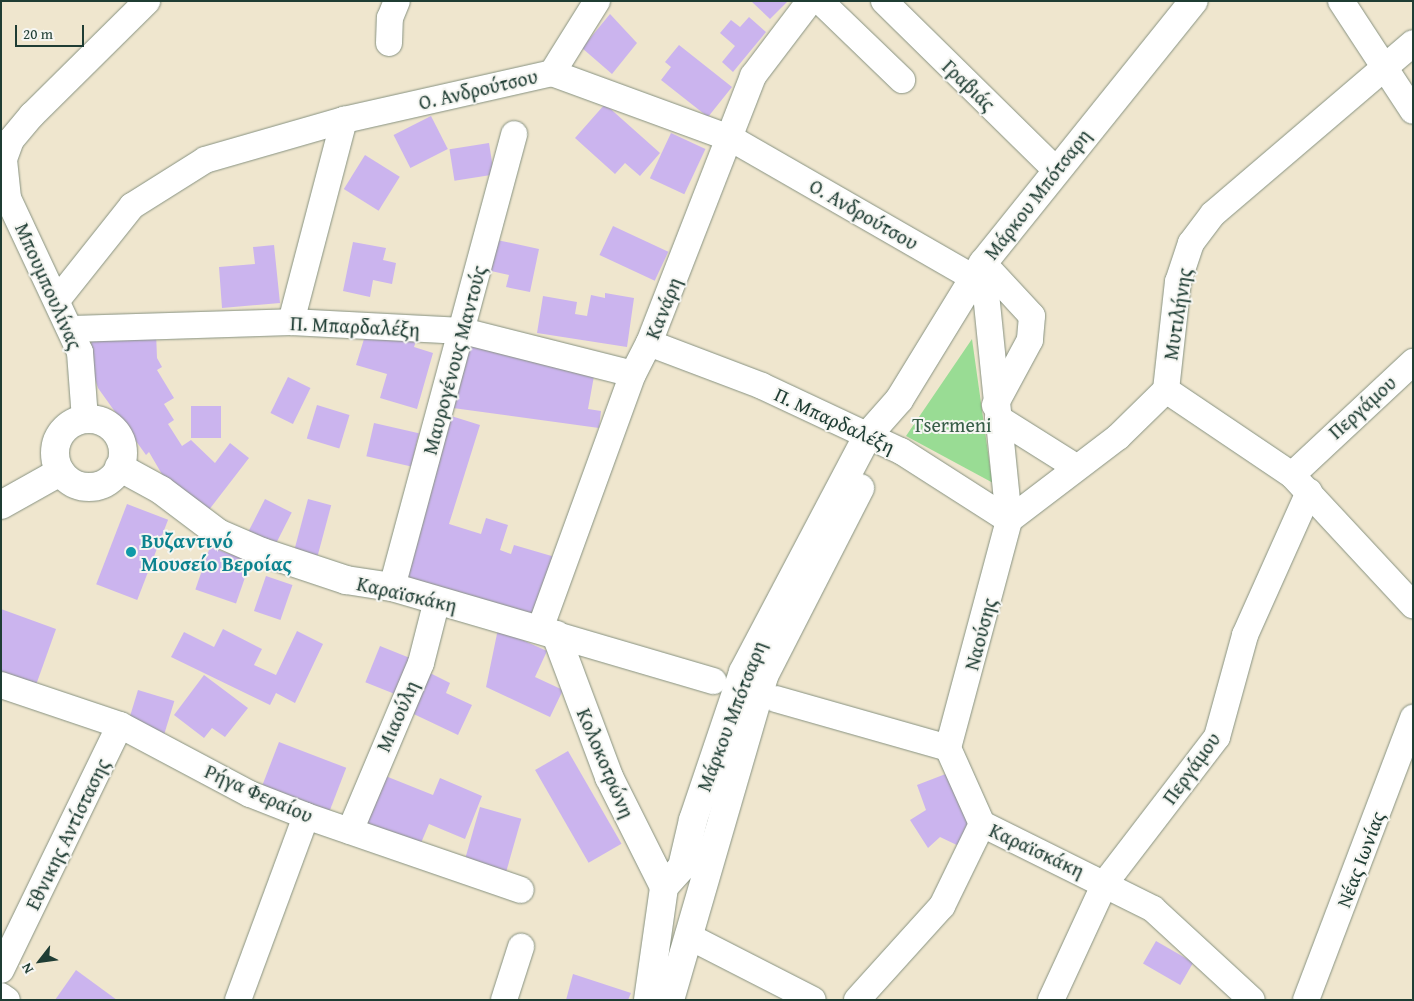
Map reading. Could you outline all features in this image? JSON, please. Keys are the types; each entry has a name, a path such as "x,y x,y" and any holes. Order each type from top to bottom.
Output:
{"street":[{"name":"Μπουμπουλίνας","path":"85,419 80,352 58,299 5,194 4,159 11,140 146,1"},
{"path":"389,43 390,18 398,1"},
{"path":"552,73 597,1"},
{"name":"Κανάρη","path":"548,632 633,374 650,342 732,139 753,76 810,1"},
{"path":"820,1 902,80"},
{"name":"Γραβιάς","path":"884,1 1055,169"},
{"name":"Μάρκου Μπότσαρη","path":"664,887 682,867 693,820 743,672 875,439 979,270 1055,169 1194,1"},
{"path":"1341,1 1382,68 1413,111"},
{"name":"Mυτιλήνης","path":"1166,390 1178,282 1191,243 1213,214 1413,43"},
{"name":"Ο. Ανδρούτσου","path":"58,299 132,206 166,181 205,160 344,120 552,73 732,139 979,270 1032,316 1030,340 997,412"},
{"path":"291,322 344,120"},
{"name":"Μαυρογένους Μαντούς","path":"392,587 463,331 514,134"},
{"path":"979,270 1009,520"},
{"name":"Π. Μπαρδαλέξη","path":"72,329 291,322 463,331 633,374"},
{"name":"Π. Μπαρδαλέξη","path":"650,342 762,386 875,439 1009,520"},
{"name":"Περγάμου","path":"1051,1000 1105,882 1217,737 1245,635 1301,483 1413,362"},
{"path":"1009,520 1155,406 1166,390 1301,483 1413,605"},
{"path":"997,412 1076,467"},
{"path":"85,419 100,420 118,434 123,457 119,467 112,479 90,488 69,481 60,472 55,458 59,436 73,422 85,419"},
{"name":"Μάρκου Μπότσαρη","path":"670,1000 764,676 875,439"},
{"name":"Καραϊσκάκη","path":"119,467 161,490 218,533 253,548 346,580 392,587 713,681"},
{"path":"1,505 60,472"},
{"name":"Ναούσης","path":"948,748 1009,520"},
{"name":"Μιαούλη","path":"350,831 421,663 437,600"},
{"name":"Κολοκοτρώνη","path":"548,632 609,777 664,887"},
{"name":"Ρήγα Φεραίου","path":"1,685 120,725 250,794 306,816 521,890"},
{"path":"776,699 948,748"},
{"name":"Νέας Ιωνίας","path":"1306,1000 1413,718"},
{"name":"Εθνικης Αντίστασης","path":"1,970 120,725"},
{"name":"Καραϊσκάκη","path":"948,748 982,824 1105,882 1153,909 1252,1000"},
{"path":"238,1000 306,816"},
{"path":"857,1000 942,906 982,824"},
{"path":"648,1000 664,887"},
{"path":"688,936 813,1000"},
{"path":"504,1000 520,947"},
{"path":"1,996 7,1000"}],"green space":[{"name":"Tsermeni","path":"972,339 991,474 995,484 906,436"}],"building":[{"path":"751,1 788,1 770,19"},
{"path":"610,14 637,43 612,74 582,48"},
{"path":"749,17 766,32 733,72 722,62 735,46 720,33 731,20 740,27"},
{"path":"679,45 732,87 708,117 661,80 671,67 665,62"},
{"path":"605,104 660,153 640,176 625,163 615,174 575,138"},
{"path":"431,116 448,149 410,168 394,135"},
{"path":"671,133 705,149 684,194 650,178"},
{"path":"489,143 494,175 454,181 449,149"},
{"path":"365,155 400,177 379,211 344,189"},
{"path":"613,226 668,252 655,281 599,255"},
{"path":"497,240 539,249 530,292 506,287 509,275 491,271"},
{"path":"353,242 386,248 383,260 396,263 392,284 373,280 370,297 343,291"},
{"path":"274,245 280,303 222,308 219,267 255,264 253,247"},
{"path":"605,293 634,298 627,347 537,333 543,296 577,302 575,314 587,316 591,295 605,298"},
{"path":"368,326 416,341 414,347 433,353 417,409 380,398 387,374 356,365"},
{"path":"156,332 157,358 162,367 157,370 174,398 164,404 174,420 168,424 182,446 191,440 215,463 230,443 249,458 205,515 163,476 149,452 146,455 98,388 92,370 91,333"},
{"path":"463,343 596,365 588,409 601,411 599,428 453,408"},
{"path":"288,377 310,388 293,424 270,413"},
{"path":"317,405 350,415 339,448 307,438"},
{"path":"191,406 221,406 221,438 191,438"},
{"path":"448,415 480,425 449,524 481,534 486,518 508,525 500,550 511,554 514,545 555,557 536,619 399,576"},
{"path":"374,423 419,433 411,466 366,456"},
{"path":"265,499 292,513 275,545 249,531"},
{"path":"308,499 331,505 318,555 295,549"},
{"name":"Βυζαντινό Μουσείο Βεροίας","path":"127,504 168,520 137,600 96,584"},
{"path":"210,547 251,561 236,604 195,590"},
{"path":"266,576 292,585 280,620 254,611"},
{"path":"1,609 56,629 36,685 1,672"},
{"path":"223,629 262,649 254,665 276,675 297,631 323,644 295,703 276,693 270,705 171,657 184,632 214,647"},
{"path":"498,629 547,651 535,677 563,690 550,717 486,687"},
{"path":"380,646 412,659 398,695 365,682"},
{"path":"430,673 450,683 446,693 472,705 458,735 401,708"},
{"path":"204,675 248,708 225,737 212,728 204,738 174,715"},
{"path":"138,690 174,701 164,736 127,725"},
{"path":"279,742 346,768 328,816 260,791"},
{"path":"568,751 622,844 589,863 535,770"},
{"path":"956,770 973,816 961,847 940,837 928,848 910,820 926,810 917,785"},
{"path":"378,773 433,795 440,778 482,796 465,839 429,824 418,850 357,826"},
{"path":"480,807 521,819 506,873 465,861"},
{"path":"1156,941 1193,963 1180,985 1143,964"},
{"path":"76,970 117,1000 55,1000"},
{"path":"573,974 631,993 628,1000 566,1000"}],"place":[{"name":"Βυζαντινό Μουσείο Βεροίας","path":"131,552"}]}
